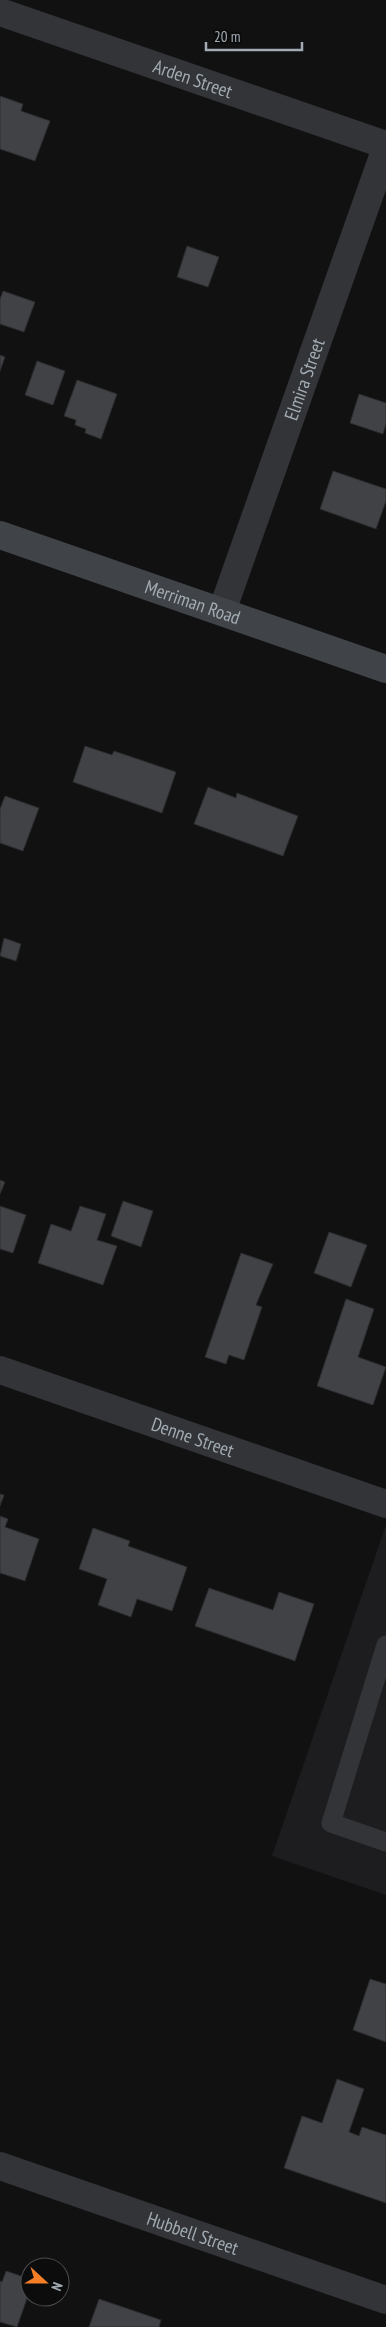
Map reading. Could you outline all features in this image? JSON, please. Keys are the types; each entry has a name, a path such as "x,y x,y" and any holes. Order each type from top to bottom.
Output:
{"main road":[{"name":"Merriman Road","path":"0,535 386,669"}],"street":[{"name":"Arden Street","path":"0,12 386,146"},
{"name":"Elmira Street","path":"222,611 386,146"},
{"name":"Denne Street","path":"0,1370 386,1504"},
{"name":"Hubbell Street","path":"0,2166 386,2300"}],"lane":[{"path":"386,1645 331,1823 386,1842"}],"shaded area":[{"path":"386,1525 386,1895 272,1856"}],"building":[{"path":"0,96 23,104 21,111 50,121 35,161 0,149"},
{"path":"187,246 219,257 208,287 177,277"},
{"path":"3,291 35,302 24,332 0,324 0,299"},
{"path":"0,355 5,357 0,371"},
{"path":"37,361 65,371 53,405 25,395"},
{"path":"77,380 117,394 101,439 85,433 86,429 75,425 76,420 64,416"},
{"path":"359,394 386,403 386,424 383,434 350,423"},
{"path":"333,471 386,489 386,501 376,529 320,509"},
{"path":"85,746 112,755 114,751 176,772 162,813 73,782"},
{"path":"208,787 236,798 237,793 298,816 283,856 194,824"},
{"path":"5,796 39,808 23,851 0,843 0,809"},
{"path":"4,938 21,944 16,961 0,956"},
{"path":"0,1180 5,1182 0,1194"},
{"path":"123,1201 153,1211 141,1247 111,1236"},
{"path":"0,1206 26,1215 13,1253 0,1249"},
{"path":"80,1206 106,1214 97,1240 117,1246 103,1285 38,1263 51,1224 71,1231"},
{"path":"329,1232 367,1245 351,1287 314,1273"},
{"path":"241,1253 273,1264 256,1305 262,1307 244,1360 229,1355 226,1364 205,1357"},
{"path":"346,1299 374,1309 358,1357 386,1367 373,1405 317,1386"},
{"path":"0,1494 4,1495 0,1506"},
{"path":"0,1516 8,1519 5,1527 39,1539 25,1581 0,1573"},
{"path":"93,1528 130,1541 128,1546 187,1567 172,1611 137,1599 131,1617 98,1605 107,1579 79,1569"},
{"path":"209,1588 273,1610 279,1592 314,1604 295,1661 195,1626"},
{"path":"370,1979 386,1984 386,2042 353,2030"},
{"path":"337,2079 364,2089 349,2132 359,2136 362,2127 386,2135 386,2203 284,2168 302,2116 322,2123"},
{"path":"6,2271 20,2276 20,2307 24,2307 17,2327 0,2322 0,2281 2,2282"},
{"path":"99,2299 161,2320 159,2327 89,2327"}]}
